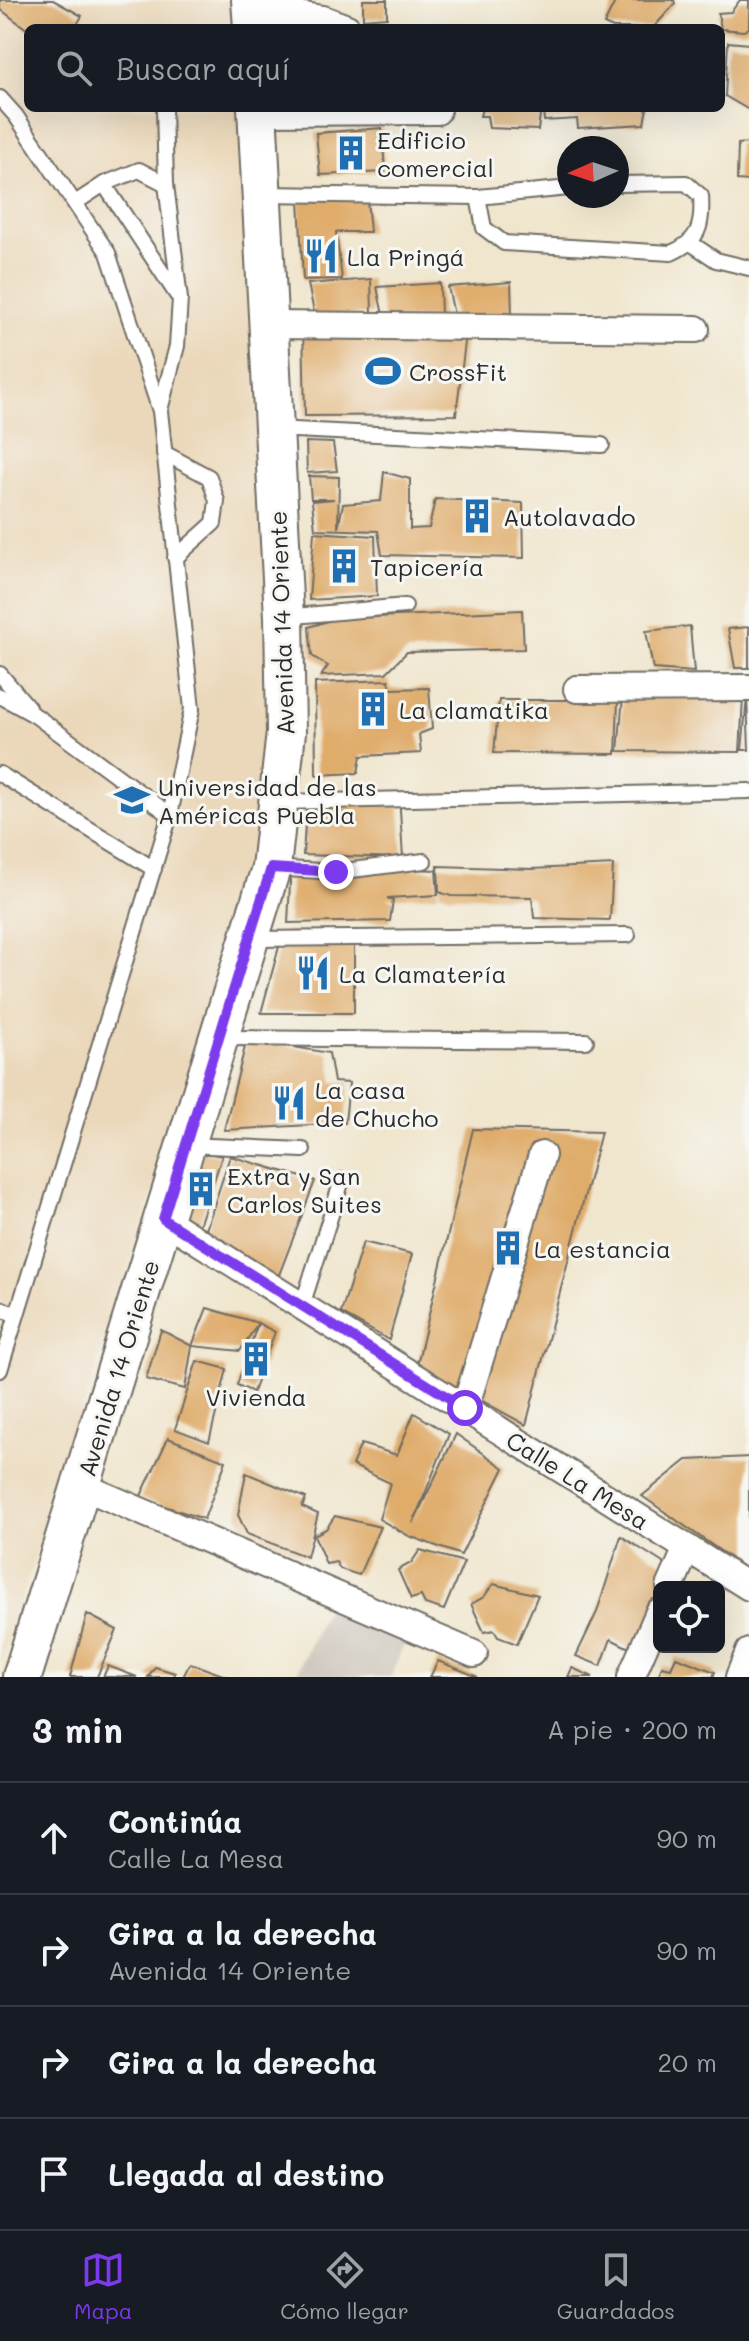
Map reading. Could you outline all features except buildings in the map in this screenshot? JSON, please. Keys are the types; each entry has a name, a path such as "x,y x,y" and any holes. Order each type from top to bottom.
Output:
{"main road":[{"name":"Avenida 14 Oriente","path":"22,1677 271,868 286,732 284,617 257,112"}],"street":[{"path":"252,15 286,13 336,24"},
{"path":"268,325 696,329"},
{"path":"577,689 749,688"},
{"path":"465,1408 542,1155"},
{"name":"Calle La Mesa","path":"163,1219 749,1587"},
{"path":"82,1486 474,1654"},
{"path":"673,1581 687,1548"},
{"path":"631,1677 653,1626"},
{"path":"739,1677 749,1652"}],"lane":[{"path":"0,98 108,253 160,411 192,709 170,815 0,1370"},
{"path":"160,411 177,346 180,299 166,184 164,112"},
{"path":"75,203 104,184 139,170 166,184"},
{"path":"478,197 484,228 504,243 671,253 692,244 703,221 701,196 686,183 629,184"},
{"path":"104,184 180,299"},
{"path":"261,194 478,197 557,189"},
{"path":"692,244 716,260 749,268"},
{"path":"274,429 602,445"},
{"path":"164,453 209,477 217,501 214,523 175,558"},
{"path":"284,617 405,606"},
{"path":"0,674 36,716"},
{"path":"0,696 36,716 170,815"},
{"path":"0,774 154,869"},
{"path":"278,802 749,791"},
{"path":"271,868 336,872 424,861"},
{"path":"249,939 628,935"},
{"path":"218,1038 586,1041"},
{"path":"186,1145 303,1150"},
{"path":"302,1306 342,1180"},
{"path":"0,1308 16,1315"}],"shaded area":[{"name":"Universidad de las Américas Puebla","path":"0,0 235,0 237,24 24,24 24,112 242,112 272,728 256,871 0,1664"},
{"path":"327,1607 405,1641 391,1677 295,1677"}],"place":[{"name":"Edificio comercial","path":"351,153"},
{"name":"Lla Pringá","path":"321,256"},
{"name":"CrossFit","path":"383,371"},
{"name":"Autolavado","path":"477,516"},
{"name":"Tapicería","path":"344,566"},
{"name":"La clamatika","path":"373,709"},
{"name":"Universidad de las Américas Puebla","path":"132,800"},
{"name":"La Clamatería","path":"313,973"},
{"name":"La casa de Chucho","path":"289,1103"},
{"name":"Extra y San Carlos Suites","path":"201,1189"},
{"name":"La estancia","path":"508,1248"},
{"name":"Vivienda","path":"256,1359"}],"route":[{"path":"336,872 271,868 163,1219 465,1408"}]}
